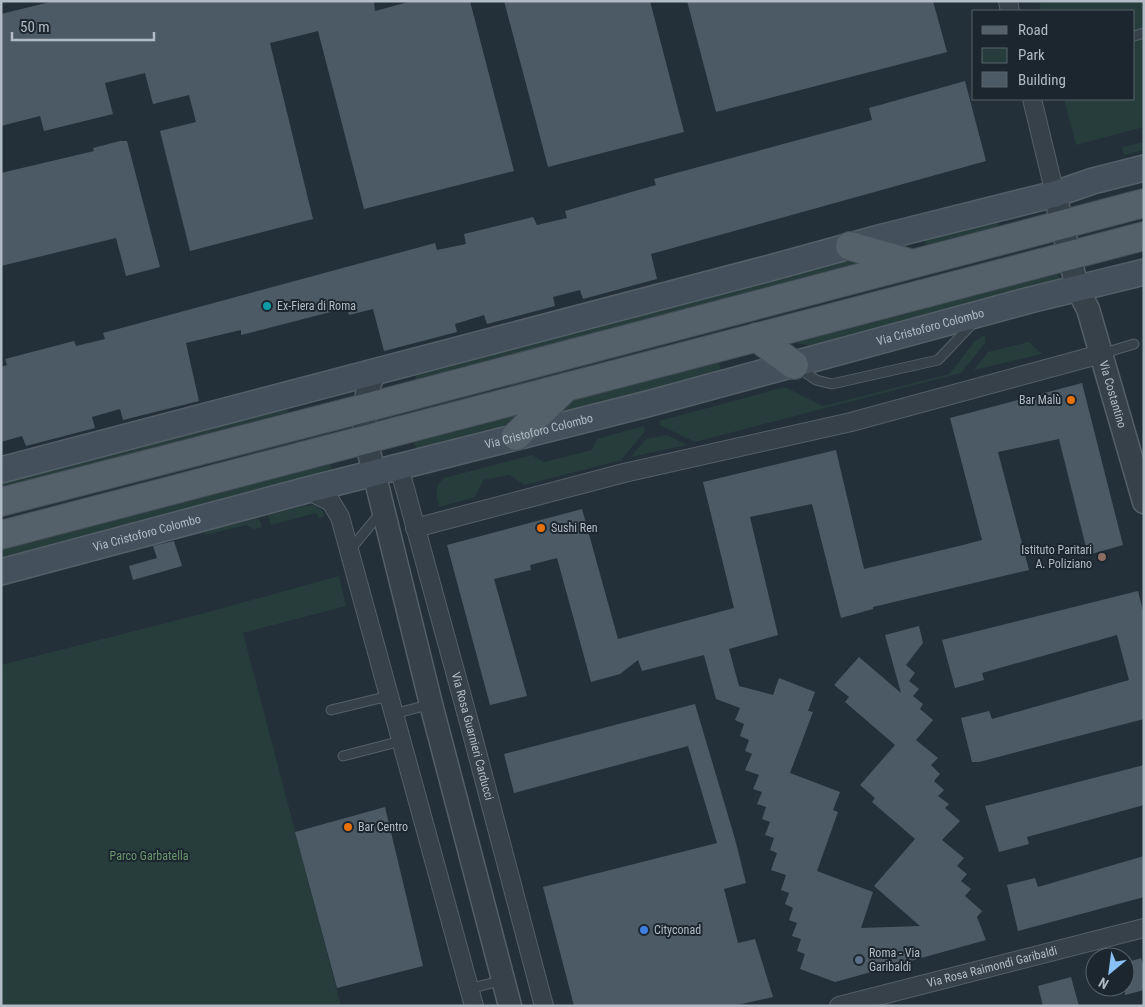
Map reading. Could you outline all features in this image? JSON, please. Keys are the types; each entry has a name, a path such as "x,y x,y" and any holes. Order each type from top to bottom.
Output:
{"main road":[{"path":"1,470 992,208 1055,194 1093,181 1144,168"},
{"path":"1,502 1144,203"},
{"path":"1,535 1144,236"},
{"path":"850,246 915,264"},
{"name":"Via Cristoforo Colombo","path":"1,572 307,490 794,365 1077,288 1144,272"},
{"path":"756,337 794,365"},
{"path":"516,436 567,386"}],"street":[{"path":"1032,100 1077,288"},
{"name":"Via Costantino","path":"1077,288 1088,309 1144,502"},
{"path":"415,528 624,474 851,422 1101,354"},
{"path":"375,371 368,389 365,408 364,426 366,440 431,704 510,1006"},
{"name":"Via Rosa Guarnieri Carducci","path":"399,467 544,1006"},
{"path":"307,490 327,499 335,507 340,517 474,1006"},
{"name":"Via Rosa Raimondi Garibaldi","path":"839,1006 1144,928"}],"lane":[{"path":"794,365 816,380 832,384 938,360 981,314"},
{"path":"1101,354 1134,344"},
{"path":"350,550 383,508"},
{"path":"330,710 389,696"},
{"path":"394,714 431,704"},
{"path":"343,756 402,741"},
{"path":"469,989 504,980"}],"green space":[{"path":"1039,1 1144,1 1144,127 1076,145 1064,100 1135,100 1135,10 1041,10"},
{"path":"1144,142 1144,150 1124,155 1122,147"},
{"path":"996,217 999,226 926,245 924,237"},
{"path":"851,257 871,260 790,283 416,379 414,371"},
{"path":"1058,274 1061,282 816,348 795,342"},
{"path":"985,335 985,343 961,373 695,442 660,425 659,421 785,387 823,406 949,374 975,341"},
{"path":"1029,342 1042,354 974,370 988,352"},
{"path":"719,362 721,371 546,417 564,403"},
{"path":"286,405 288,412 1,488 1,479"},
{"path":"535,409 519,425 417,451 414,442"},
{"path":"644,426 645,431 621,460 525,485 509,475 483,480 475,497 439,507 437,491 444,478 532,455 544,462 592,450 597,439"},
{"path":"667,435 687,445 631,457 646,439"},
{"path":"330,464 332,474 1,559 1,549"},
{"path":"313,505 323,511 324,517 318,518 316,513 271,525 268,515"},
{"path":"259,518 262,527 254,529 246,525 205,535 204,532"},
{"name":"Parco Garbatella","path":"339,576 346,606 243,633 341,1006 1,1006 1,665 201,614"}],"building":[{"path":"54,1 374,1 375,11 412,1 470,1 514,171 364,209 318,31 270,43 313,219 190,251 160,131 196,122 189,95 153,104 145,73 105,83 113,114 44,131 40,116 1,126 1,14"},
{"path":"504,1 650,1 684,132 548,167"},
{"path":"687,1 933,1 947,52 716,112"},
{"path":"965,81 986,161 651,254 657,279 583,299 580,290 553,297 555,306 487,324 484,315 455,324 457,332 384,351 373,309 349,315 346,308 241,335 241,330 186,343 199,401 123,420 120,409 92,417 95,428 26,446 22,436 1,442 1,367 7,365 5,359 74,341 76,346 105,339 103,333 435,243 437,250 466,244 464,234 533,217 537,225 567,218 565,211 656,185 654,179 872,120 869,108"},
{"path":"127,141 160,267 126,276 116,238 1,266 1,173 94,151 93,148"},
{"path":"1082,383 1123,545 1088,555 1059,439 998,452 1029,570 873,607 873,609 841,618 812,504 750,517 778,635 729,649 739,686 773,695 779,678 815,692 808,711 813,712 790,773 840,792 833,810 838,812 817,871 873,892 861,928 920,926 874,886 915,839 872,802 875,798 860,785 895,745 845,702 849,697 834,685 859,657 901,693 885,635 919,626 923,643 906,665 915,673 909,681 919,689 913,696 923,704 920,709 933,720 916,740 938,758 931,765 940,774 934,781 944,790 938,796 949,804 945,808 960,821 942,840 964,858 957,866 967,874 961,881 971,889 965,896 982,911 977,917 986,940 835,982 800,969 805,954 797,951 801,939 792,936 797,923 789,920 793,908 785,904 789,893 781,890 786,875 771,870 777,853 770,850 774,838 765,835 770,822 762,819 766,807 757,804 762,792 753,789 759,775 745,770 752,754 745,751 749,740 740,736 744,724 735,720 740,708 716,699 704,655 642,671 638,660 620,674 591,682 557,558 530,565 531,570 494,579 527,696 490,705 447,545 582,509 618,639 734,608 703,482 836,450 864,569 963,545 982,540 950,418"},
{"path":"174,541 182,566 133,580 129,566 157,558 153,546"},
{"path":"1138,591 1144,615 1144,719 979,762 972,762 961,718 989,711 992,719 1129,680 1117,635 982,673 984,680 955,688 942,640"},
{"path":"695,704 746,883 724,889 738,943 755,939 773,997 733,1006 574,1006 543,887 717,843 688,746 514,793 504,754"},
{"path":"1144,765 1144,805 1027,837 1029,844 999,852 985,806"},
{"path":"385,807 423,966 337,988 295,832"},
{"path":"1144,856 1144,897 1018,931 1007,885 1035,878 1038,887"},
{"path":"1141,958 1144,967 1144,990 1135,992 1135,960"},
{"path":"1071,977 1079,1006 1043,1006 1038,986"}],"place":[{"name":"Ex-Fiera di Roma","path":"267,306"},
{"name":"Bar Malù","path":"1071,400"},
{"name":"Sushi Ren","path":"541,528"},
{"name":"Istituto Paritari A. Poliziano","path":"1102,557"},
{"name":"Bar Centro","path":"348,827"},
{"name":"Cityconad","path":"644,930"},
{"name":"Roma - Via Garibaldi","path":"859,960"}]}
